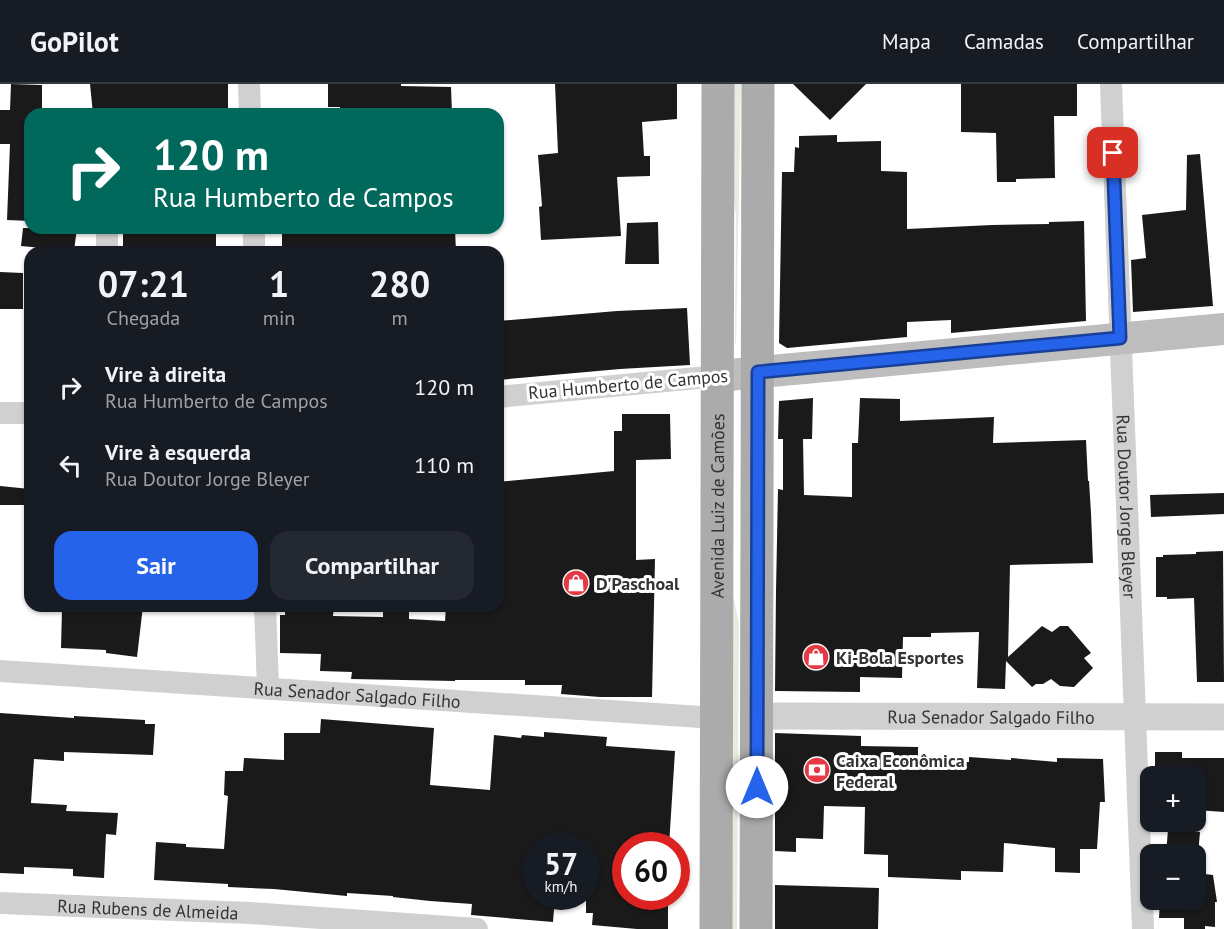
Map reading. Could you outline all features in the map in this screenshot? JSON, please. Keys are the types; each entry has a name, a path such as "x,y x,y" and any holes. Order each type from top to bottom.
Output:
{"main road":[{"name":"Avenida Luiz de Camões","path":"716,929 718,84"},
{"path":"756,929 758,84"},
{"name":"Rua Humberto de Campos","path":"718,376 1224,329"}],"street":[{"path":"249,84 250,108"},
{"name":"Rua Doutor Jorge Bleyer","path":"1111,84 1143,929"},
{"name":"Rua Humberto de Campos","path":"504,396 718,376"},
{"path":"0,413 24,413"},
{"path":"265,612 268,689"},
{"name":"Rua Senador Salgado Filho","path":"0,671 716,718"},
{"name":"Rua Senador Salgado Filho","path":"757,716 1224,717"},
{"name":"Rua Rubens de Almeida","path":"0,903 249,921 477,929"}],"shaded area":[{"path":"729,84 741,84 736,344 736,214 728,171"},
{"path":"733,594 739,623 737,929 727,929"}],"building":[{"path":"11,84 42,85 42,108 24,108 24,221 7,220 10,144 0,144 0,110 10,110"},
{"path":"90,84 228,84 228,108 92,108"},
{"path":"328,84 451,87 452,108 328,107"},
{"path":"555,84 677,84 677,119 642,122 644,156 650,156 650,176 617,177 621,236 541,240 539,207 542,206 538,155 558,153"},
{"path":"793,84 866,84 830,120"},
{"path":"961,84 1077,84 1077,116 1054,116 1055,178 997,182 996,133 961,132"},
{"path":"837,135 837,142 881,141 881,171 907,172 907,229 1084,221 1086,321 951,333 951,320 907,322 907,337 787,348 779,343 782,172 794,172 795,147 799,148 799,136"},
{"path":"1200,154 1213,306 1133,312 1131,260 1146,258 1142,215 1186,210 1187,155"},
{"path":"658,222 659,264 625,264 627,223"},
{"path":"23,228 24,234 76,234 75,246 21,246"},
{"path":"123,234 216,234 216,246 123,246"},
{"path":"282,234 455,234 456,246 282,246"},
{"path":"0,272 23,273 23,309 0,309"},
{"path":"687,308 690,365 504,379 504,320"},
{"path":"813,398 812,439 803,439 804,495 852,497 852,443 858,443 860,398 900,399 900,421 994,417 993,443 1086,440 1093,563 1010,565 1008,657 1042,626 1052,632 1060,626 1068,626 1091,653 1084,658 1093,668 1074,687 1060,686 1051,679 1032,687 1006,661 1005,689 977,688 979,632 931,633 931,637 903,637 902,678 860,677 860,692 775,691 778,489 783,490 783,439 778,439 779,401"},
{"path":"622,414 670,414 671,459 636,460 636,560 655,559 652,697 561,694 562,685 525,685 525,680 351,679 352,672 320,671 321,654 280,653 280,615 285,615 285,612 333,612 333,616 383,617 383,612 409,612 409,619 445,621 446,612 504,612 504,481 614,471 614,431 622,431"},
{"path":"0,486 24,488 24,505 0,505"},
{"path":"1224,493 1224,514 1151,517 1150,495"},
{"path":"1223,551 1224,682 1197,682 1194,598 1156,597 1156,557"},
{"path":"62,612 142,612 137,657 106,653 106,650 61,648"},
{"path":"0,713 145,720 145,724 155,724 153,755 64,752 64,761 34,759 31,803 67,805 66,811 118,813 116,835 106,834 104,878 73,876 73,869 24,867 24,874 0,873"},
{"path":"321,719 434,728 430,785 490,790 494,735 521,738 522,735 544,737 544,732 607,737 606,746 675,751 670,832 612,832 612,910 668,910 668,929 592,925 593,913 586,913 586,910 600,910 600,832 522,832 522,910 554,910 553,922 471,915 472,904 393,896 347,893 347,896 228,887 228,884 154,880 156,842 186,844 186,847 224,849 228,796 224,795 225,771 243,771 244,758 284,760 284,733 320,733"},
{"path":"775,733 861,736 861,746 918,747 918,761 969,762 969,757 1057,762 1057,758 1103,759 1105,802 1100,802 1097,849 1080,849 1080,873 1055,872 1055,848 1004,843 1003,872 961,871 961,880 888,877 888,855 864,854 865,807 824,806 823,839 796,838 796,852 775,851"},
{"path":"1155,752 1182,752 1182,758 1224,758 1224,812 1206,811 1206,766 1155,766"},
{"path":"1168,832 1200,832 1199,844 1167,844"},
{"path":"1206,874 1213,875 1217,902 1215,902 1215,927 1184,929 1184,918 1159,918 1159,910 1206,910"},
{"path":"775,885 879,888 878,929 775,929"}],"place":[{"name":"D'Paschoal","path":"576,583"},
{"name":"Ki-Bola Esportes","path":"816,657"},
{"name":"Caixa Econômica Federal","path":"817,770"}],"route":[{"path":"757,787 758,372 1120,338 1113,153"}]}
